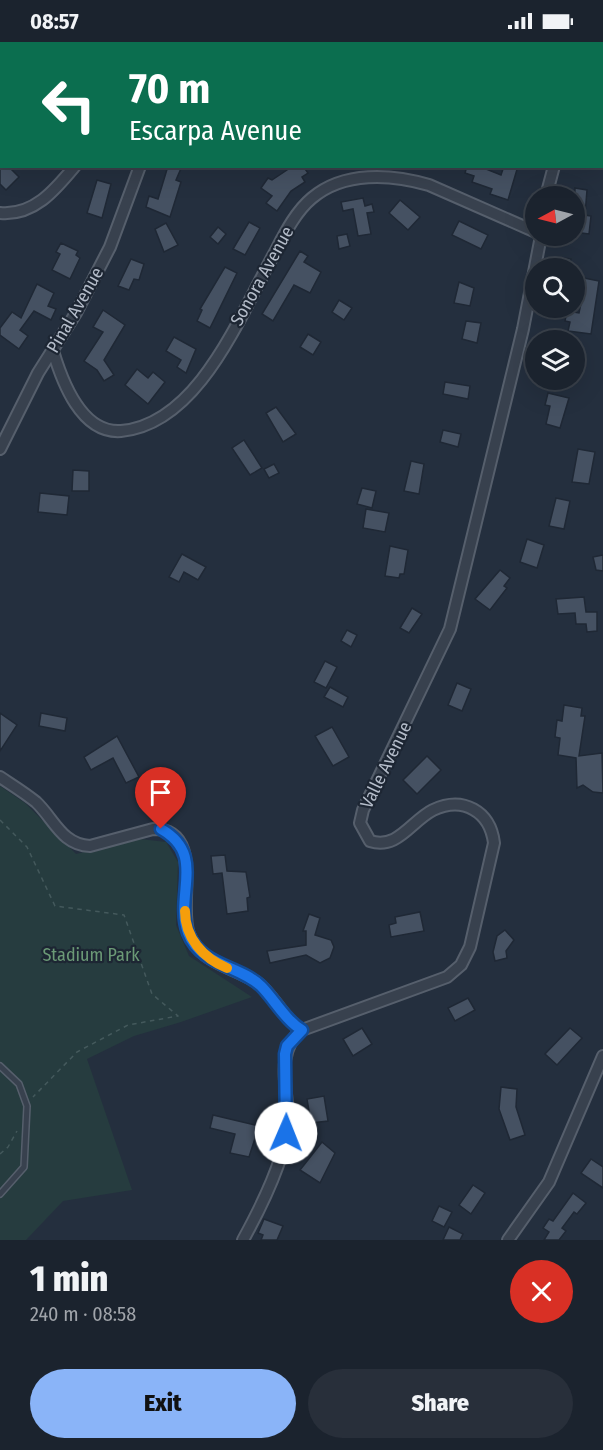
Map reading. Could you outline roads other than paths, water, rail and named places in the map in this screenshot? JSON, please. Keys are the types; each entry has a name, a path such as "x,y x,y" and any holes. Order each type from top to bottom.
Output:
{"street":[{"path":"0,213 18,212 36,205 73,168"},
{"name":"Pinal Avenue","path":"0,449 38,373 76,313 110,247 139,168"},
{"path":"549,186 553,168"},
{"name":"Sonora Avenue","path":"53,351 61,379 86,416 108,430 138,429 171,413 205,378 301,208 328,188 348,180 368,177 413,180 525,227"},
{"name":"Valle Avenue","path":"302,1030 436,982 455,971 470,947 494,843 491,826 482,813 465,805 444,806 432,811 399,838 383,843 369,841 360,823 363,810 400,739 450,629 523,329 539,246"},
{"path":"0,777 33,800 66,838 81,846 90,846 153,829 161,829 176,838 184,850 187,863 185,919 189,934 196,946 219,965 259,984 302,1030 287,1046 285,1054 288,1122 282,1152 243,1240"},
{"path":"508,1240 549,1182 603,1056"}],"lane":[{"path":"0,1066 19,1084 27,1107 24,1167 0,1194"}],"park label":[{"name":"Stadium Park","path":"91,955"}]}
